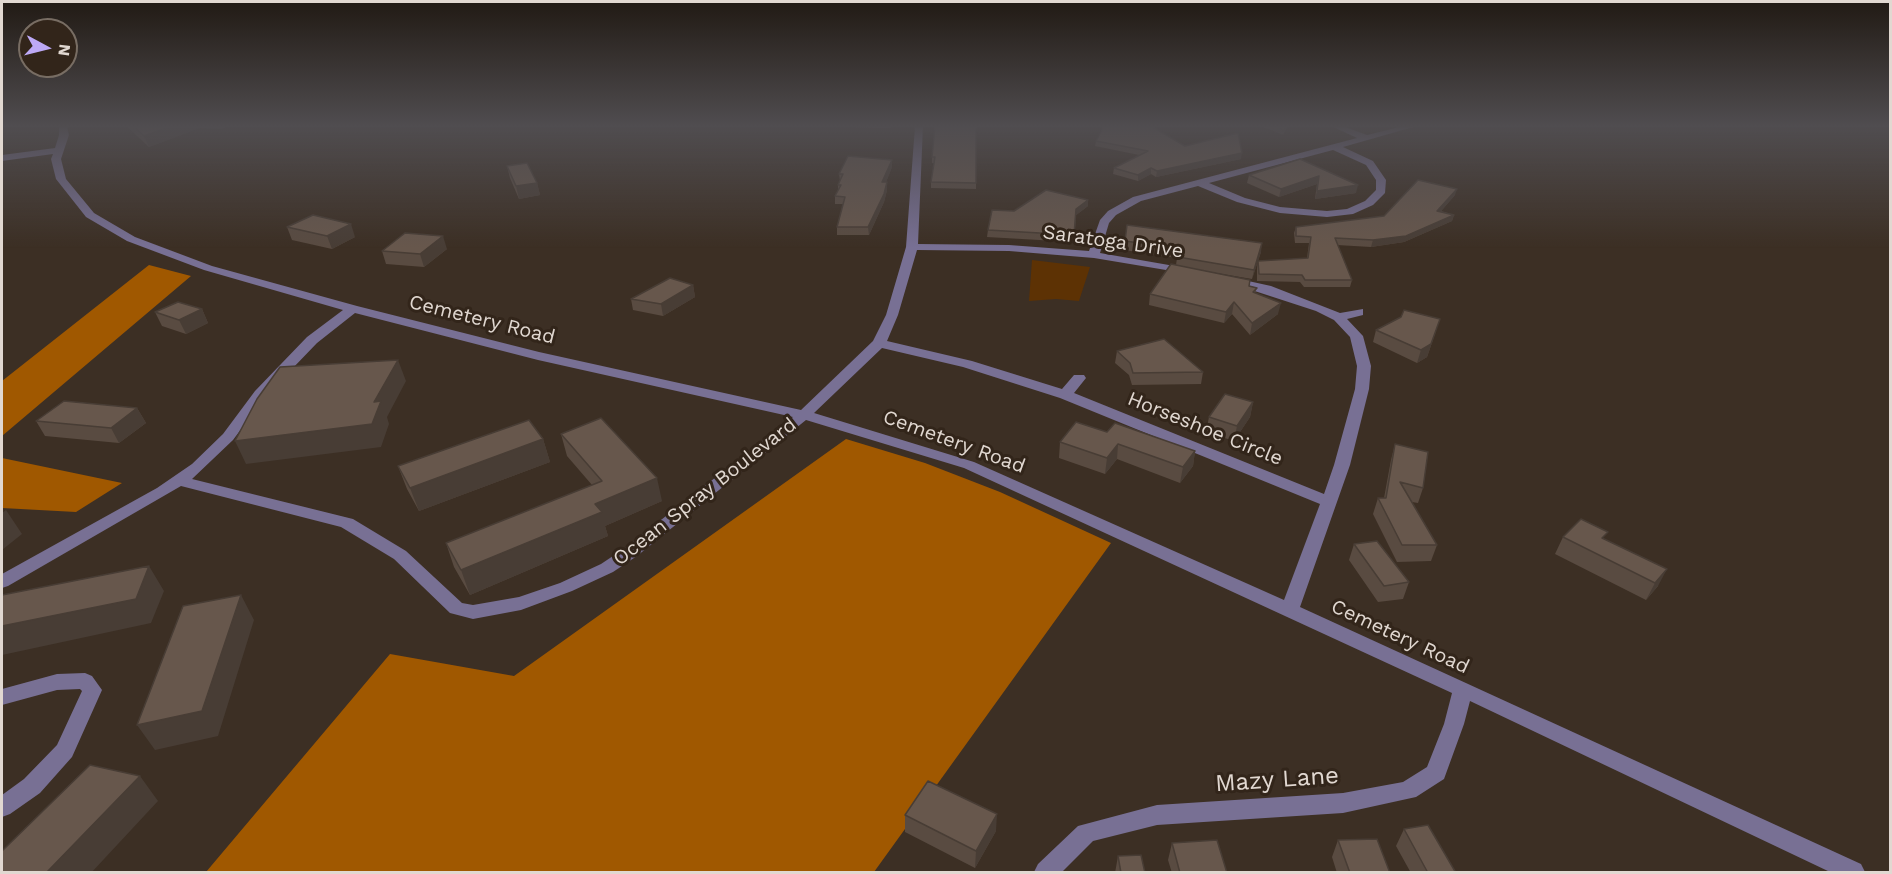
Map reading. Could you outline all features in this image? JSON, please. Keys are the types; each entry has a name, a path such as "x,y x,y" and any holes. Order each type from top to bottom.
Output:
{"street":[{"name":"Cemetery Road","path":"58,167 61,179 74,199 90,215 131,239 208,268 353,309 538,356 804,415 969,465 1462,688 1852,873"},
{"path":"804,415 879,343 892,315 912,247 917,167"},
{"path":"1094,255 1104,222 1112,213 1137,200 1259,167"},
{"path":"1197,182 1241,200 1280,210 1327,214 1349,212 1369,203 1381,191 1381,180 1372,167"},
{"name":"Saratoga Drive","path":"912,247 1009,248 1094,255 1199,275"},
{"path":"1222,280 1267,289 1338,317 1356,336 1364,366 1362,390 1342,465 1290,610"},
{"path":"2,582 180,481 228,437 260,394 312,340 353,309"},
{"path":"1338,317 1359,312"},
{"name":"Horseshoe Circle","path":"879,343 967,364 1065,395 1329,502"},
{"path":"1065,395 1079,378"},
{"name":"Ocean Spray Boulevard","path":"180,481 347,523 400,555 456,608 473,612 521,603 566,587 607,568 631,552 804,415"},
{"path":"2,697 57,682 85,681 92,690 65,751 32,786 2,807"},
{"name":"Mazy Lane","path":"1046,873 1086,833 1157,815 1343,803 1408,790 1436,773 1454,724 1462,688"}],"shaded area":[{"path":"1032,260 1090,267 1079,301 1056,299 1029,301"},
{"path":"149,265 191,276 2,436 2,381"},
{"path":"846,439 925,463 1000,492 1111,543 874,872 206,872 390,654 514,676"},
{"path":"2,458 122,483 76,512 2,508"}],"building":[{"path":"507,167 529,167 537,183 516,186"},
{"path":"843,167 889,167 882,182 887,182 884,194 868,227 837,227 845,197 835,196 841,185 838,185 843,174 839,174"},
{"path":"933,167 976,167 976,183 931,182"},
{"path":"1177,167 1157,171 1151,168 1138,175 1114,168"},
{"path":"1275,167 1317,167 1358,185 1317,191 1319,176 1281,189 1249,175"},
{"path":"1418,180 1457,189 1437,211 1454,215 1406,236 1373,240 1335,238 1352,280 1305,280 1302,275 1259,274 1258,261 1308,258 1311,237 1296,236 1296,227 1384,216"},
{"path":"1046,190 1088,200 1076,209 1074,235 988,230 992,210 1014,211"},
{"path":"313,215 351,224 327,236 287,227"},
{"path":"1127,225 1262,243 1254,270 1178,257 1182,249 1125,241"},
{"path":"405,233 443,236 420,254 382,251"},
{"path":"1171,264 1250,280 1249,286 1257,288 1253,292 1281,303 1252,323 1234,302 1226,312 1150,294"},
{"path":"670,278 693,285 661,304 631,299"},
{"path":"178,302 202,309 179,320 155,312"},
{"path":"1404,310 1440,319 1431,344 1421,350 1376,330 1401,317"},
{"path":"1164,339 1203,372 1133,373 1130,363 1117,351"},
{"path":"398,360 374,402 381,401 372,424 235,441 257,399 280,367"},
{"path":"1225,394 1253,402 1237,426 1209,417"},
{"path":"64,401 137,408 111,428 36,421"},
{"path":"601,418 657,478 595,504 602,512 461,570 446,543 602,481 561,434"},
{"path":"529,420 543,439 410,488 398,466"},
{"path":"1076,422 1107,432 1115,423 1195,451 1183,467 1118,444 1107,458 1060,442"},
{"path":"1395,444 1428,452 1423,488 1400,482 1437,545 1402,545 1378,498 1386,498"},
{"path":"1581,519 1608,532 1602,538 1667,569 1655,583 1563,537"},
{"path":"1377,541 1409,582 1384,586 1354,544"},
{"path":"149,566 136,599 2,626 2,595"},
{"path":"241,595 202,711 137,725 183,606"},
{"path":"90,765 140,776 46,873 2,873 2,851"},
{"path":"928,781 997,814 976,851 905,815"},
{"path":"1428,825 1456,873 1428,873 1404,829"},
{"path":"1377,839 1390,873 1350,873 1338,840"},
{"path":"1217,840 1227,873 1180,873 1172,843"},
{"path":"1141,855 1145,873 1121,873 1118,856"}]}
